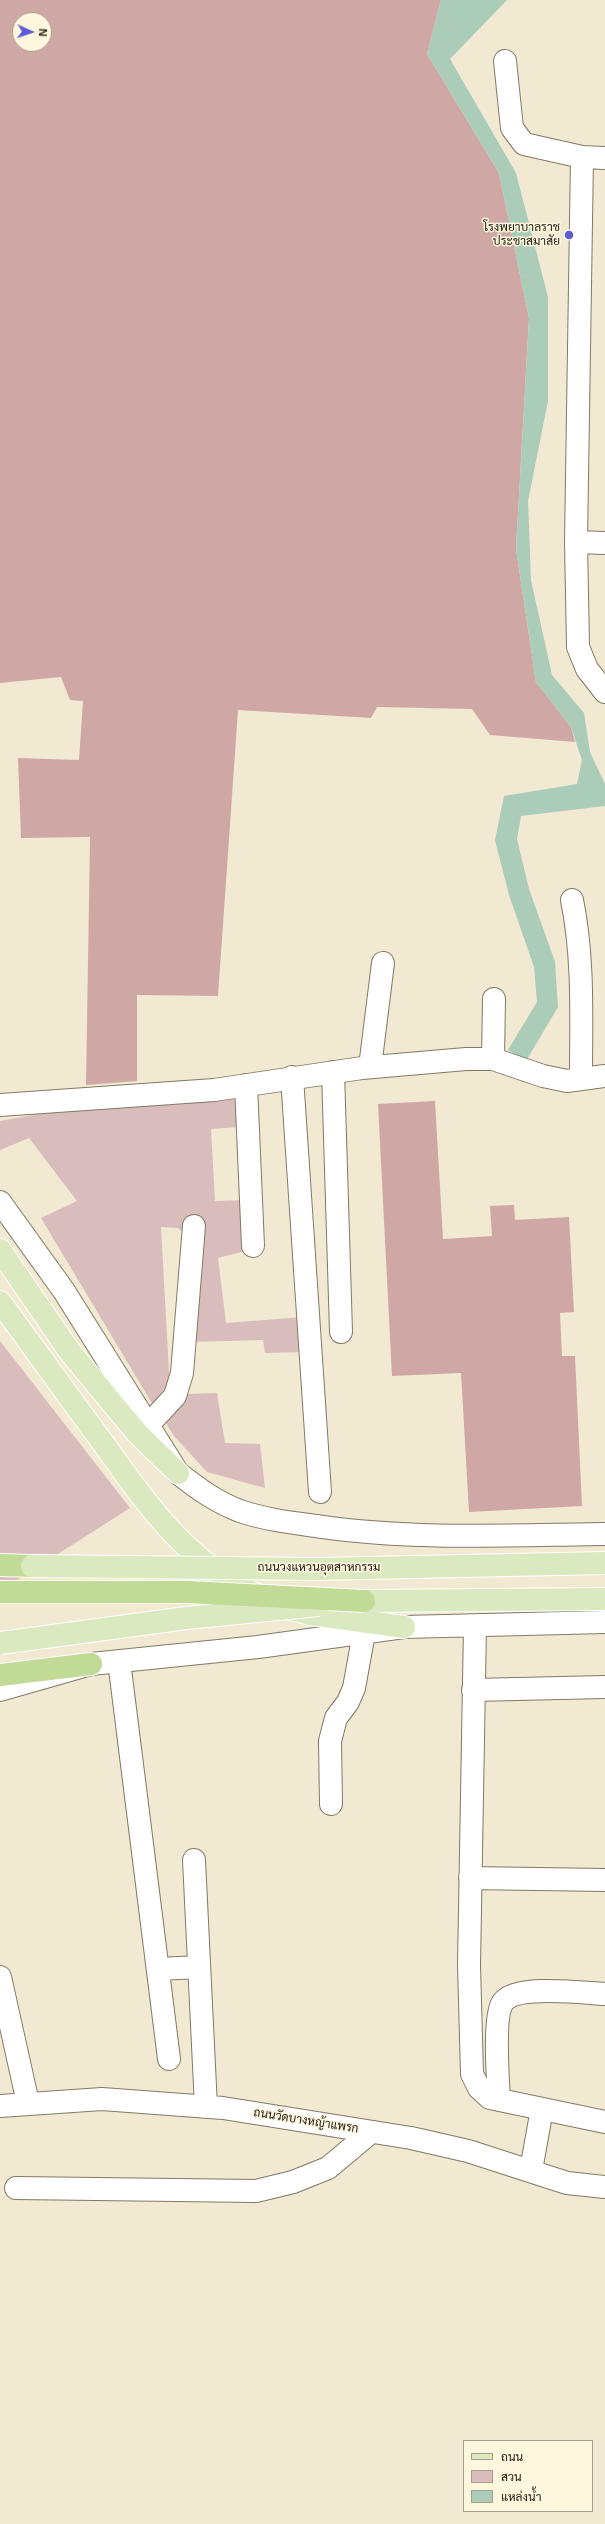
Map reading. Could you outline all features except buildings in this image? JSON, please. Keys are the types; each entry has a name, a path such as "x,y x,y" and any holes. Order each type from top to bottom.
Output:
{"highway":[{"path":"0,1565 32,1566"},
{"path":"0,1592 187,1592 364,1601"},
{"path":"0,1675 91,1664"}],"main road":[{"path":"0,1250 70,1352 137,1433 178,1472"},
{"path":"0,1302 140,1493 186,1548 219,1574 278,1605 311,1614 404,1627"},
{"name":"ถนนวงแหวนอุตสาหกรรม","path":"0,1561 32,1566 318,1569 605,1563"},
{"path":"0,1643 186,1618 364,1601 605,1599"}],"street":[{"path":"505,60 512,128 524,144 582,157 605,158"},
{"path":"582,157 576,542 578,647 587,669 605,692"},
{"path":"576,542 605,543"},
{"path":"572,900 579,932 582,979 581,1079"},
{"path":"370,1067 383,963"},
{"path":"493,1059 494,999"},
{"path":"0,1105 214,1090 292,1077 370,1067 493,1059 543,1076 567,1081 605,1076"},
{"path":"333,1072 341,1332"},
{"path":"292,1077 320,1492"},
{"path":"246,1085 253,1246"},
{"path":"0,1202 64,1291 178,1472 205,1494 240,1511 283,1522 394,1534 605,1534"},
{"path":"148,1425 175,1396 182,1373 194,1226"},
{"path":"0,1690 91,1664 258,1647 404,1627 605,1622"},
{"path":"475,1626 469,1965 472,2074 479,2088 490,2098 605,2122"},
{"path":"331,1804 330,1741 336,1718 348,1702 354,1688 364,1633"},
{"path":"119,1661 169,2059"},
{"path":"474,1690 605,1687"},
{"path":"194,1860 206,2107"},
{"path":"470,1878 605,1880"},
{"path":"158,1969 199,1967"},
{"path":"0,1977 28,2103"},
{"path":"499,2100 497,2023 503,2002 511,1996 531,1991 605,1994"},
{"name":"ถนนวัดบางหญ้าแพรก","path":"0,2106 102,2099 206,2107 371,2132 468,2150 567,2183 605,2187"},
{"path":"531,2170 542,2109"},
{"path":"16,2188 256,2191 292,2182 328,2168 371,2132"}],"green space":[{"path":"235,1098 238,1127 211,1129 215,1201 246,1200 249,1250 218,1258 226,1323 303,1317 305,1352 265,1353 263,1340 191,1342 196,1243 178,1228 161,1227 170,1390 153,1405 41,1218 77,1201 29,1138 0,1150 0,1121 38,1114"},
{"path":"0,1341 130,1508 0,1591"},
{"path":"217,1393 225,1443 260,1444 265,1488 207,1472 174,1436 164,1420 187,1394"}],"shaded area":[{"path":"0,0 441,0 427,54 499,173 529,318 516,549 536,682 571,727 575,742 490,735 472,709 377,707 371,718 238,710 218,996 137,995 137,1081 86,1085 90,837 21,838 18,758 79,760 83,701 70,700 61,677 0,683"},
{"path":"435,1101 443,1239 492,1236 490,1206 514,1205 515,1220 569,1217 574,1312 560,1313 562,1356 575,1356 582,1506 469,1512 461,1373 392,1376 378,1104"}],"water":[{"path":"441,0 507,0 450,59 516,173 548,297 548,401 528,501 531,580 552,675 584,713 590,752 605,784 605,806 521,816 517,839 529,889 555,962 558,1007 526,1061 508,1050 537,1002 534,967 509,895 495,840 504,796 577,784 582,760 571,727 536,682 516,549 529,318 499,173 427,54"}],"place":[{"name":"โรงพยาบาลราช ประชาสมาสัย","path":"569,235"}]}
